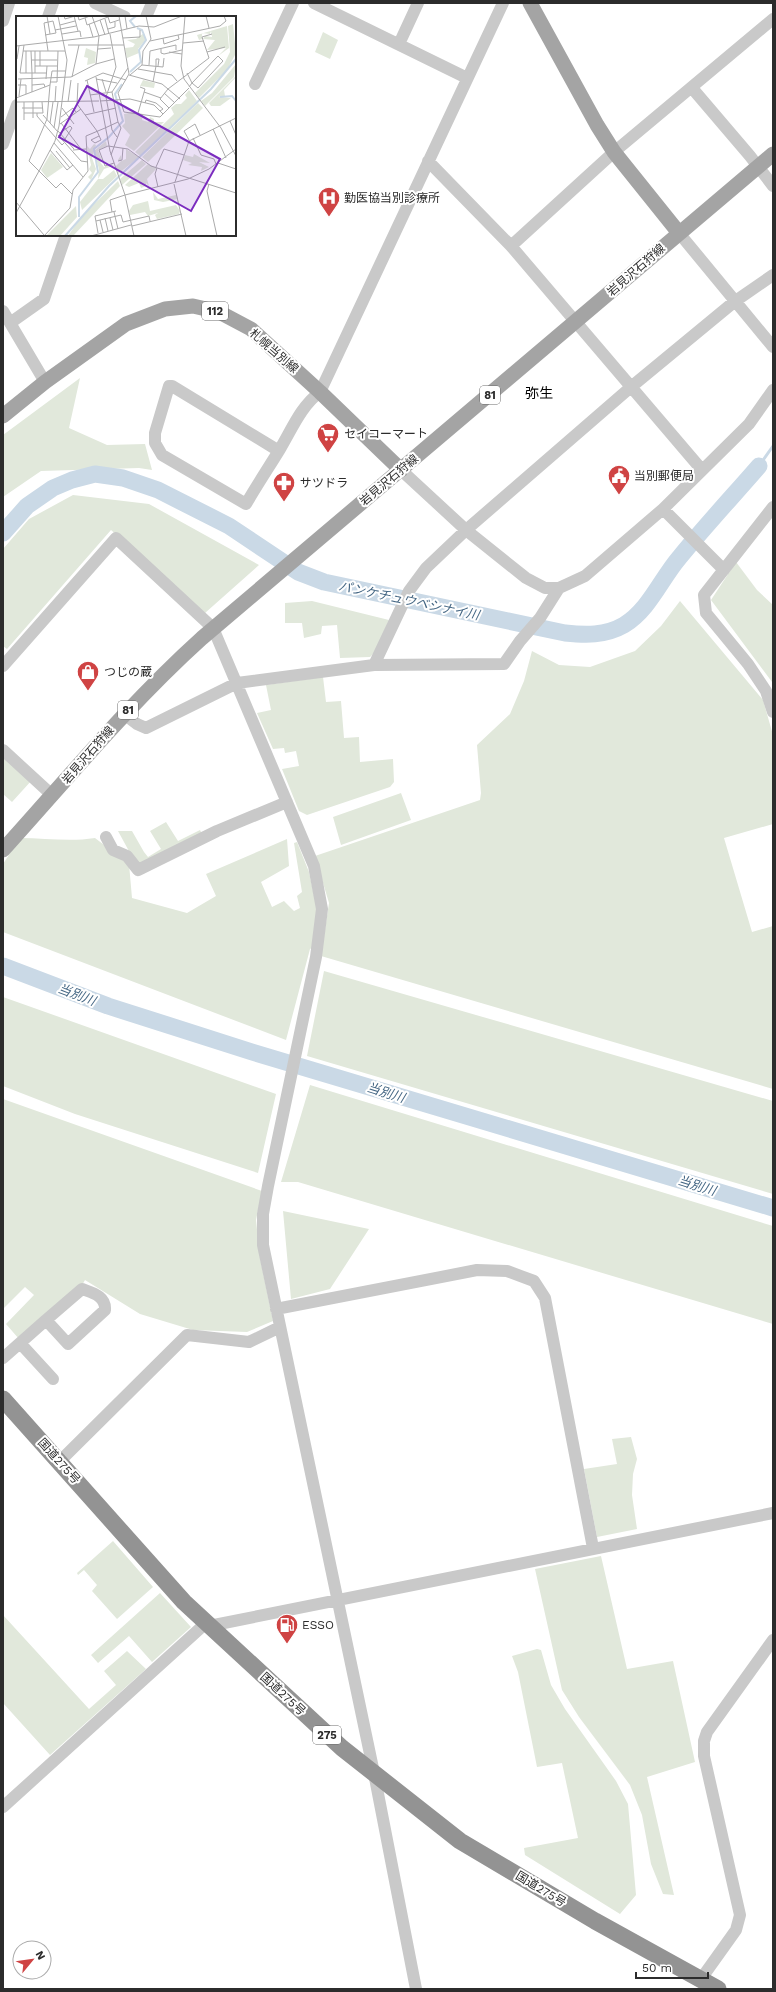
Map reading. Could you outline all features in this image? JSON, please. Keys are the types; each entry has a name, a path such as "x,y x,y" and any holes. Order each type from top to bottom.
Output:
{"highway":[{"name":"国道275号","path":"3,1399 184,1602 342,1748 460,1841 595,1921 718,1989"}],"main road":[{"path":"530,3 580,95 614,152 679,233"},
{"name":"岩見沢石狩線","path":"3,850 124,714 164,672 213,628 267,584 773,154"},
{"name":"札幌当別線","path":"3,416 45,382 126,324 165,309 193,306 219,312 251,329 320,392 401,470"}],"street":[{"path":"3,21 9,3"},
{"path":"48,16 53,3"},
{"path":"95,3 123,16"},
{"path":"146,16 152,3"},
{"path":"255,84 293,3"},
{"path":"314,3 467,78"},
{"path":"399,44 418,3"},
{"path":"278,451 172,386 169,386 154,433 155,443 162,456 246,504 309,400 320,392 503,3"},
{"path":"511,246 614,152 773,19"},
{"path":"692,88 773,186"},
{"path":"3,144 16,108"},
{"path":"428,161 511,246 702,470"},
{"path":"679,233 734,302 773,347"},
{"path":"10,323 44,299 66,236"},
{"path":"374,665 409,591 426,568 466,530 631,387 734,302 773,275"},
{"path":"3,311 45,382"},
{"path":"401,470 466,530 535,584 545,588 559,588 585,576 663,508 749,424 773,390"},
{"path":"773,507 704,595 706,613 748,664 766,691 773,712"},
{"path":"663,508 685,533 724,570"},
{"path":"3,666 116,538 213,628 314,866 322,909 316,957 268,1186 263,1214 263,1245 374,1773 416,1989"},
{"path":"124,714 146,728 237,683 374,665 504,664 520,641 540,618 559,588"},
{"path":"3,750 52,795"},
{"path":"106,837 113,850 127,856 138,870 217,831 287,802"},
{"path":"276,1309 477,1270 507,1270 534,1281 545,1298 593,1548"},
{"path":"3,1358 46,1320 82,1289 101,1296 105,1304 105,1310 68,1344 46,1320"},
{"path":"59,1462 188,1335 249,1342 280,1327"},
{"path":"20,1343 53,1379"},
{"path":"3,1807 208,1624 337,1600 773,1513"},
{"path":"701,1979 736,1930 740,1915 704,1756 704,1741 707,1732 773,1640"}],"shaded area":[{"path":"323,32 338,40 330,59 315,52"},
{"path":"80,378 69,428 107,445 145,444 152,470 139,468 41,471 3,497 3,435"},
{"path":"73,495 149,504 259,565 205,613 111,530 7,649 3,646 3,549 29,519"},
{"path":"736,562 757,590 773,605 773,682 711,600"},
{"path":"312,601 389,620 375,652 370,657 340,658 337,625 322,626 321,634 304,638 302,623 285,623 285,603"},
{"path":"680,601 763,700 773,735 773,824 724,838 752,932 773,926 773,1089 321,956 329,903 315,856 480,800 481,793 477,745 510,714 524,681 532,651 559,665 590,667 635,651 661,626"},
{"path":"323,677 326,702 341,701 344,738 359,737 360,762 393,759 394,782 390,787 307,815 299,811 282,769 299,766 296,751 285,753 284,748 273,749 257,713 271,710 266,685"},
{"path":"3,755 32,780 12,802 3,794"},
{"path":"401,793 411,820 341,845 333,817"},
{"path":"166,822 178,841 200,830 202,834 140,866 136,864 118,831 132,831 148,857 161,849 150,831"},
{"path":"20,838 67,840 95,838 129,864 132,898 187,913 216,896 206,874 287,839 289,866 261,882 272,907 284,901 294,911 300,908 297,896 302,892 294,843 297,842 309,872 317,910 314,947 310,949 286,1040 3,932 3,864"},
{"path":"324,971 773,1101 773,1194 307,1056"},
{"path":"3,997 276,1094 258,1173 75,1114 3,1086"},
{"path":"310,1085 773,1226 773,1324 298,1182 281,1182"},
{"path":"3,1099 262,1191 256,1220 260,1258 273,1321 247,1332 193,1330 140,1314 85,1280 81,1287 19,1339 6,1324 34,1295 25,1287 3,1309"},
{"path":"283,1211 369,1229 330,1289 291,1299"},
{"path":"631,1437 637,1459 633,1474 632,1495 637,1529 597,1537 584,1469 617,1464 612,1439"},
{"path":"113,1541 153,1587 117,1619 92,1591 97,1585 84,1570 78,1575 77,1573"},
{"path":"601,1556 627,1669 673,1661 695,1762 647,1777 674,1895 663,1894 651,1864 642,1815 630,1785 579,1717 562,1690 535,1569"},
{"path":"160,1593 191,1627 152,1662 129,1636 98,1663 91,1655"},
{"path":"3,1615 89,1709 116,1685 104,1671 127,1651 146,1669 50,1755 3,1703"},
{"path":"537,1649 541,1650 551,1685 565,1709 616,1781 628,1804 636,1895 620,1914 525,1855 524,1848 578,1838 562,1763 537,1767 518,1672 512,1656"}],"waterway":[{"name":"パンケチュウベシナイ川","path":"759,466 773,446"},
{"name":"パンケチュウベシナイ川","path":"3,533 27,506 53,488 72,480 95,474 123,478 158,490 229,526 298,572 324,582 565,633 595,634 617,629 633,619 641,611 648,603 672,566 759,466"},
{"name":"当別川","path":"3,966 108,1006 252,1052 773,1208"}],"place":[{"name":"勤医協当別診療所","path":"329,218"},
{"name":"セイコーマート","path":"328,454"},
{"name":"当別郵便局","path":"619,496"},
{"name":"サツドラ","path":"284,502"},
{"name":"つじの蔵","path":"88,692"},
{"name":"ESSO","path":"287,1644"}],"district":[{"name":"弥生","path":"539,393"}]}
